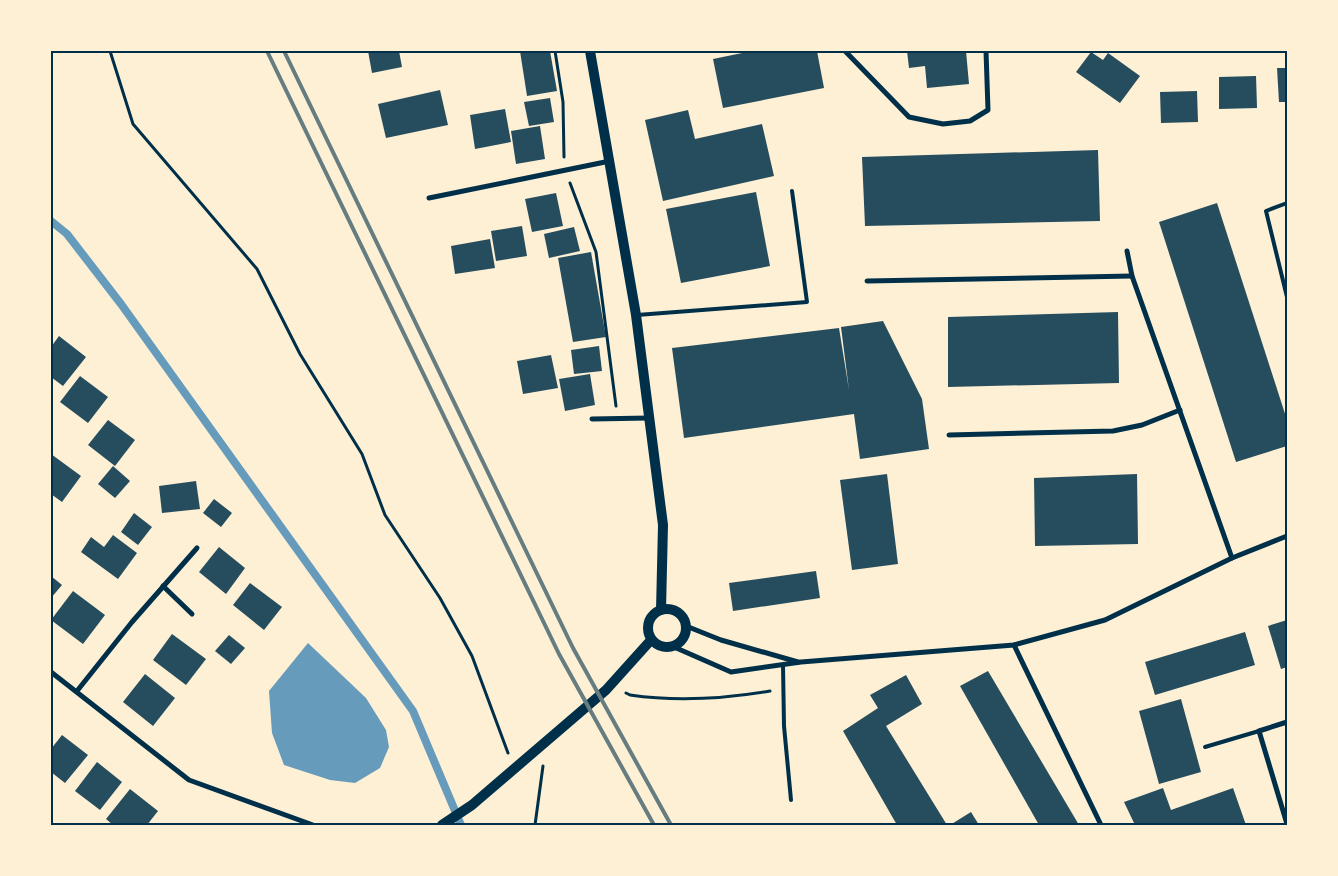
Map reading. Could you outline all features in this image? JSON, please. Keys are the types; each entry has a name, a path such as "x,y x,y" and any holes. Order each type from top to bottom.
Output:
{"main road":[{"path":"590,51 636,315 663,525 660,610"},
{"path":"667,609 680,614 686,626 684,638 674,647 664,648 651,640 648,634 650,618 660,610 667,609"},
{"path":"442,825 472,805 513,768 547,741 611,684 651,640"}],"street":[{"path":"845,51 909,118 943,124 970,121 988,110 986,51"},
{"path":"429,198 610,161"},
{"path":"1127,250 1132,276 1232,558"},
{"path":"868,281 1132,276"},
{"path":"949,435 1113,431 1142,425 1180,410"},
{"path":"592,419 648,418"},
{"path":"674,647 731,672 800,662 1014,645 1105,620 1232,558 1287,536"},
{"path":"77,691 163,586 197,548"},
{"path":"163,586 192,614"},
{"path":"686,626 721,640 800,662"},
{"path":"1014,645 1101,825"},
{"path":"51,672 189,780 296,822 313,825"},
{"path":"1287,722 1259,731 1287,824"}],"lane":[{"path":"636,315 807,302 792,191"},
{"path":"1287,203 1266,211 1287,297"},
{"path":"783,665 784,726 791,800"},
{"path":"1205,747 1259,731"}],"path":[{"path":"110,51 133,124 257,268 300,354 362,454 386,515 440,598 472,656 513,768"},
{"path":"555,51 563,102 566,170 596,252 618,419"},
{"path":"611,684 630,695 674,700 728,699 783,689"},
{"path":"534,825 547,741"}],"water":[{"path":"308,643 366,698 386,730 389,747 380,768 355,783 330,780 284,765 272,733 269,691"}],"building":[{"path":"368,51 399,51 402,67 372,73"},
{"path":"520,51 550,51 557,91 527,96"},
{"path":"752,51 817,51 824,88 723,108 713,59"},
{"path":"907,51 966,51 969,84 927,88 925,66 909,68"},
{"path":"1091,52 1103,60 1108,53 1140,76 1120,103 1076,72"},
{"path":"1277,68 1287,68 1287,102 1279,102"},
{"path":"1256,76 1257,108 1219,109 1219,77"},
{"path":"440,90 448,125 386,138 378,104"},
{"path":"1197,91 1198,122 1161,123 1160,92"},
{"path":"550,98 554,122 529,126 524,102"},
{"path":"505,109 511,142 475,149 470,115"},
{"path":"688,110 695,139 762,124 774,176 663,201 645,120"},
{"path":"540,126 545,159 516,164 511,131"},
{"path":"1098,150 1100,221 865,226 862,157"},
{"path":"756,192 770,266 681,283 666,209"},
{"path":"556,193 563,226 532,232 525,199"},
{"path":"1217,203 1287,420 1287,446 1236,462 1159,222"},
{"path":"522,226 527,256 496,261 491,231"},
{"path":"574,227 580,251 549,258 544,234"},
{"path":"490,239 495,268 455,274 451,246"},
{"path":"591,252 606,337 573,342 558,258"},
{"path":"1118,312 1119,383 948,387 948,317"},
{"path":"883,321 922,399 929,449 860,459 854,414 684,438 672,348 839,328 849,390 841,327"},
{"path":"59,336 86,357 63,386 51,377 51,347"},
{"path":"599,346 602,371 574,374 571,350"},
{"path":"551,355 558,388 523,394 517,361"},
{"path":"590,374 595,405 565,411 559,379"},
{"path":"80,376 108,397 88,423 60,402"},
{"path":"108,420 135,440 115,466 88,445"},
{"path":"51,454 81,476 62,502 51,494"},
{"path":"113,466 130,481 115,498 98,484"},
{"path":"887,474 898,564 852,570 840,480"},
{"path":"1137,474 1138,544 1035,546 1034,478"},
{"path":"196,481 200,509 162,513 159,486"},
{"path":"214,499 232,513 221,527 203,513"},
{"path":"134,513 152,527 138,545 121,532"},
{"path":"113,535 137,553 118,579 81,552 91,537 104,547"},
{"path":"219,547 245,568 226,594 199,572"},
{"path":"816,571 820,598 733,611 729,583"},
{"path":"51,576 62,585 51,598"},
{"path":"250,583 282,607 264,630 233,605"},
{"path":"73,591 105,615 83,644 51,620"},
{"path":"1287,620 1287,667 1281,669 1268,626"},
{"path":"1245,632 1255,665 1155,695 1145,662"},
{"path":"172,634 206,659 186,685 153,660"},
{"path":"229,635 245,648 231,664 215,651"},
{"path":"988,671 1079,825 1039,825 960,686"},
{"path":"145,674 175,698 153,726 123,702"},
{"path":"906,675 922,704 886,726 947,825 897,825 843,731 878,708 870,695"},
{"path":"1181,699 1201,772 1159,784 1139,711"},
{"path":"62,735 88,755 65,783 51,772 51,749"},
{"path":"97,762 122,782 100,810 75,791"},
{"path":"1163,788 1171,810 1233,788 1246,825 1135,825 1124,802"},
{"path":"130,789 158,811 147,825 113,825 106,819"},
{"path":"971,812 979,825 950,825"}],"waterway":[{"path":"51,221 67,234 121,304 413,711 461,825"}],"railway":[{"path":"267,51 559,654 654,825"},
{"path":"284,51 573,648 671,825"}]}
